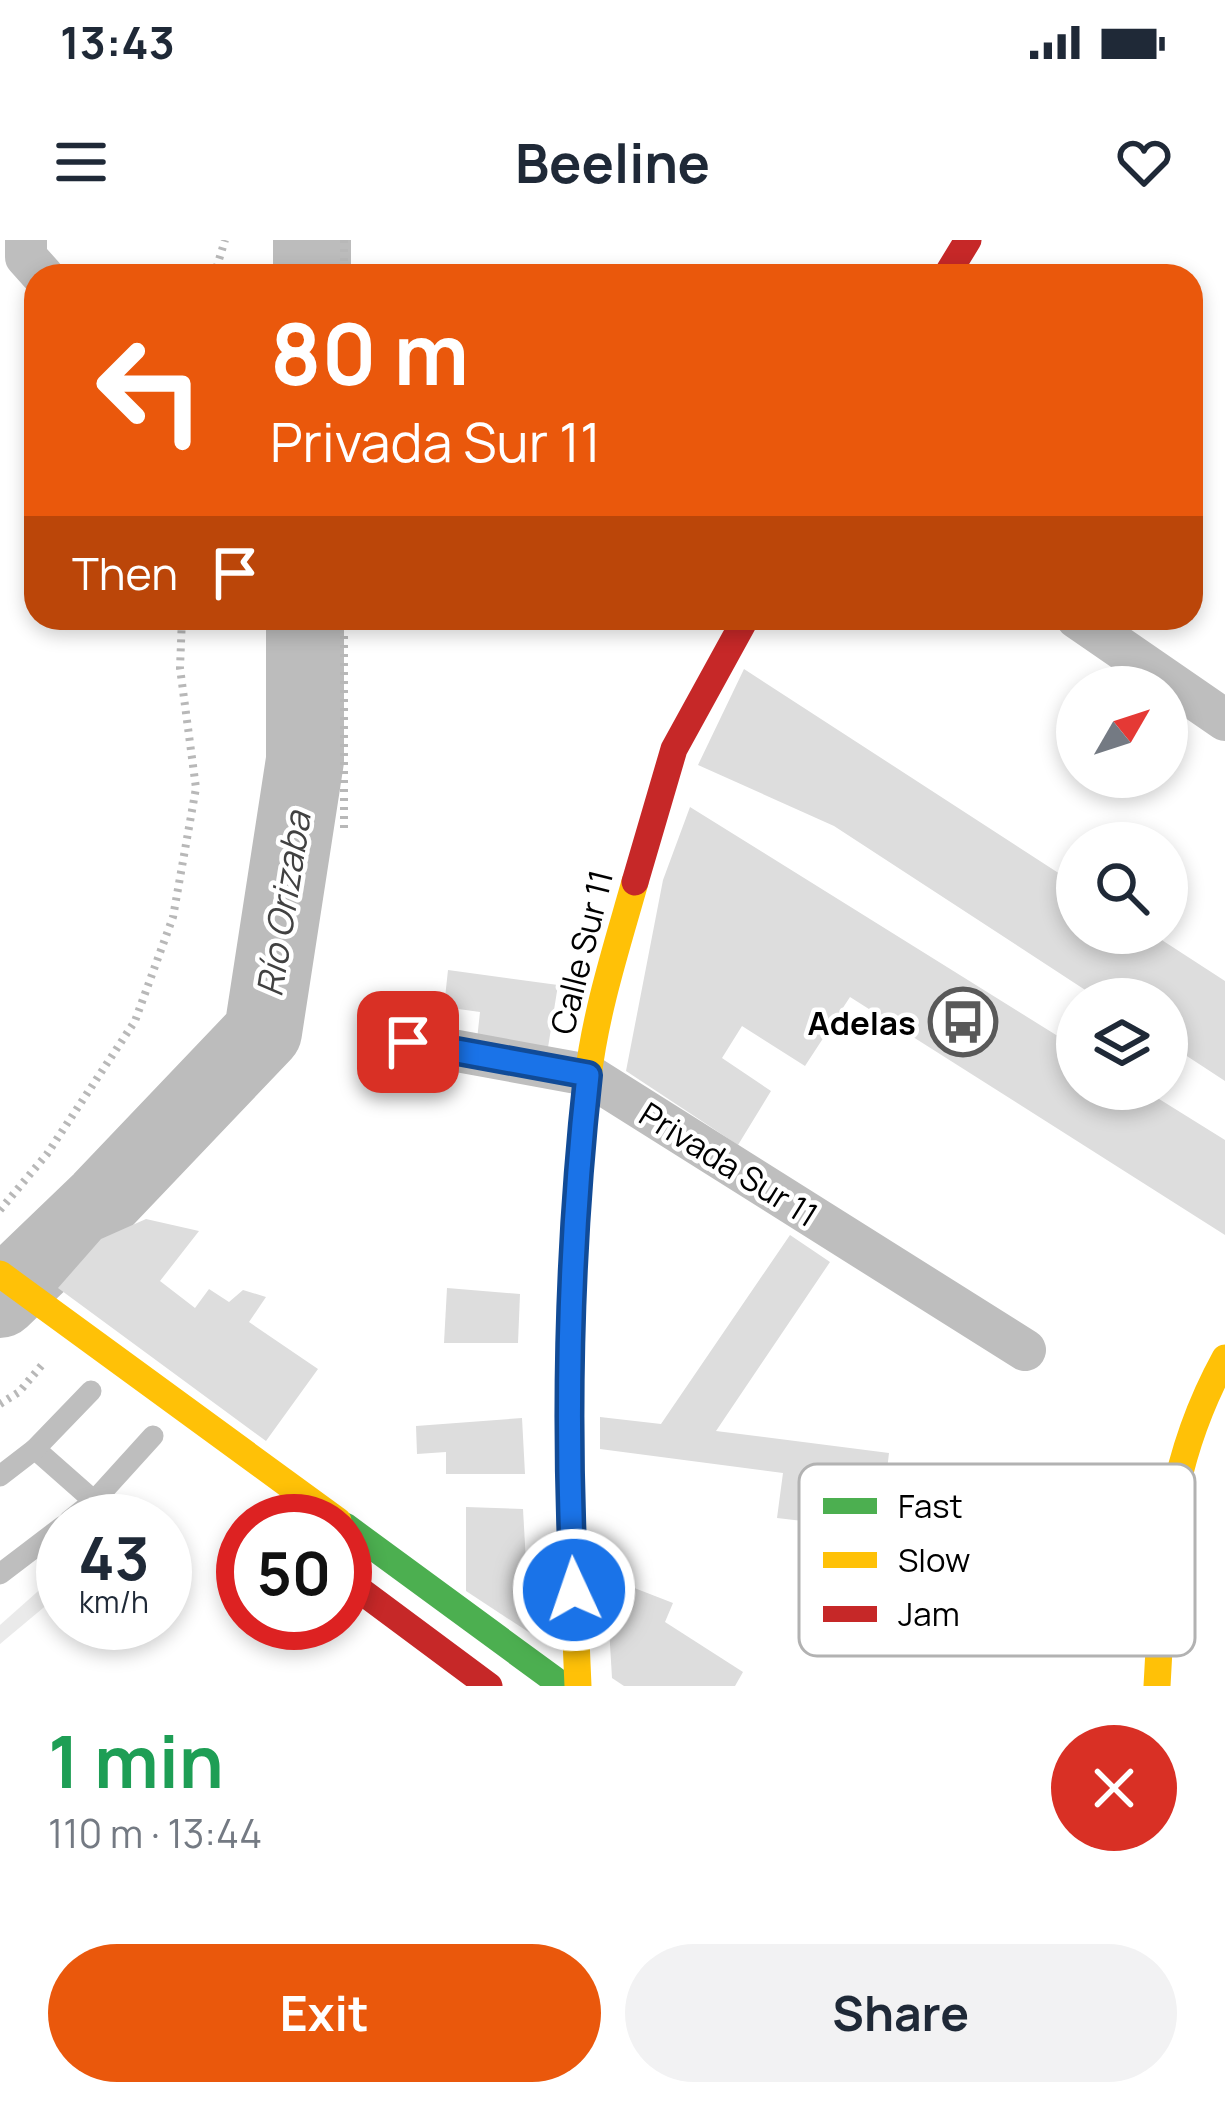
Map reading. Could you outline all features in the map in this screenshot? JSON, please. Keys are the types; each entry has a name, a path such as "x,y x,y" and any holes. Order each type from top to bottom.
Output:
{"street":[{"name":"Calle Sur 11","path":"578,1686 568,1364 576,1192 588,1075 608,979 674,749 739,630"},
{"path":"1094,630 1225,720"},
{"name":"Privada Sur 11","path":"408,1042 588,1075 1024,1350"},
{"path":"0,1274 301,1494"},
{"path":"1179,1464 1200,1397 1225,1358"},
{"path":"47,1359 99,1396"},
{"path":"372,1546 563,1686"},
{"path":"372,1599 488,1686"},
{"path":"1157,1686 1159,1656"}],"lane":[{"path":"0,1476 99,1396"},
{"path":"101,1494 154,1437"},
{"path":"35,1450 86,1494"},
{"path":"0,1574 36,1546"}],"path":[{"path":"0,1210 47,1154 135,1021 173,917 196,788 180,668 182,630"},
{"path":"344,630 344,831"},
{"path":"0,1404 19,1392 47,1359"}],"shaded area":[{"path":"36,1593 36,1614 0,1644 0,1625"}],"building":[{"path":"744,669 1056,871 1056,954 1183,954 1225,981 1225,1081 1188,1057 1188,978 1067,978 834,826 698,765"},
{"name":"Adelas","path":"690,807 1056,1035 1056,1110 1177,1110 1225,1140 1225,1235 850,997 805,1066 742,1026 722,1058 771,1091 738,1145 626,1071 663,880"},
{"path":"448,970 558,985 546,1060 476,1049 480,1012 444,1007"},
{"path":"146,1219 199,1231 160,1281 195,1308 209,1289 229,1302 243,1290 266,1297 249,1322 318,1369 266,1441 58,1288 101,1239"},
{"path":"790,1235 830,1262 716,1431 889,1453 888,1464 799,1464 799,1521 777,1518 783,1473 600,1449 600,1417 661,1424"},
{"path":"447,1288 520,1294 518,1343 444,1343"},
{"path":"522,1418 525,1474 446,1474 446,1452 417,1454 416,1426"},
{"path":"466,1507 523,1509 530,1633 466,1591"},
{"path":"606,1577 673,1603 665,1622 743,1672 735,1686 624,1686 612,1678"}],"waterway":[{"name":"Río Orizaba","path":"312,240 312,264"},
{"name":"Río Orizaba","path":"0,1299 102,1201 263,1032 305,760 305,630"}],"traffic: fast":[{"path":"372,1546 563,1686"}],"traffic: slow":[{"path":"578,1686 570,1457 574,1229 592,1052 635,882"},
{"path":"0,1274 301,1494"},
{"path":"1183,1464 1225,1358"},
{"path":"1157,1686 1159,1656"}],"traffic: jam":[{"path":"953,264 968,240"},
{"path":"635,882 674,749 739,630"},
{"path":"372,1599 489,1686"}],"place":[{"name":"Adelas","path":"963,1022"}],"route":[{"path":"408,1042 588,1075 569,1301 567,1447 574,1590"}]}
